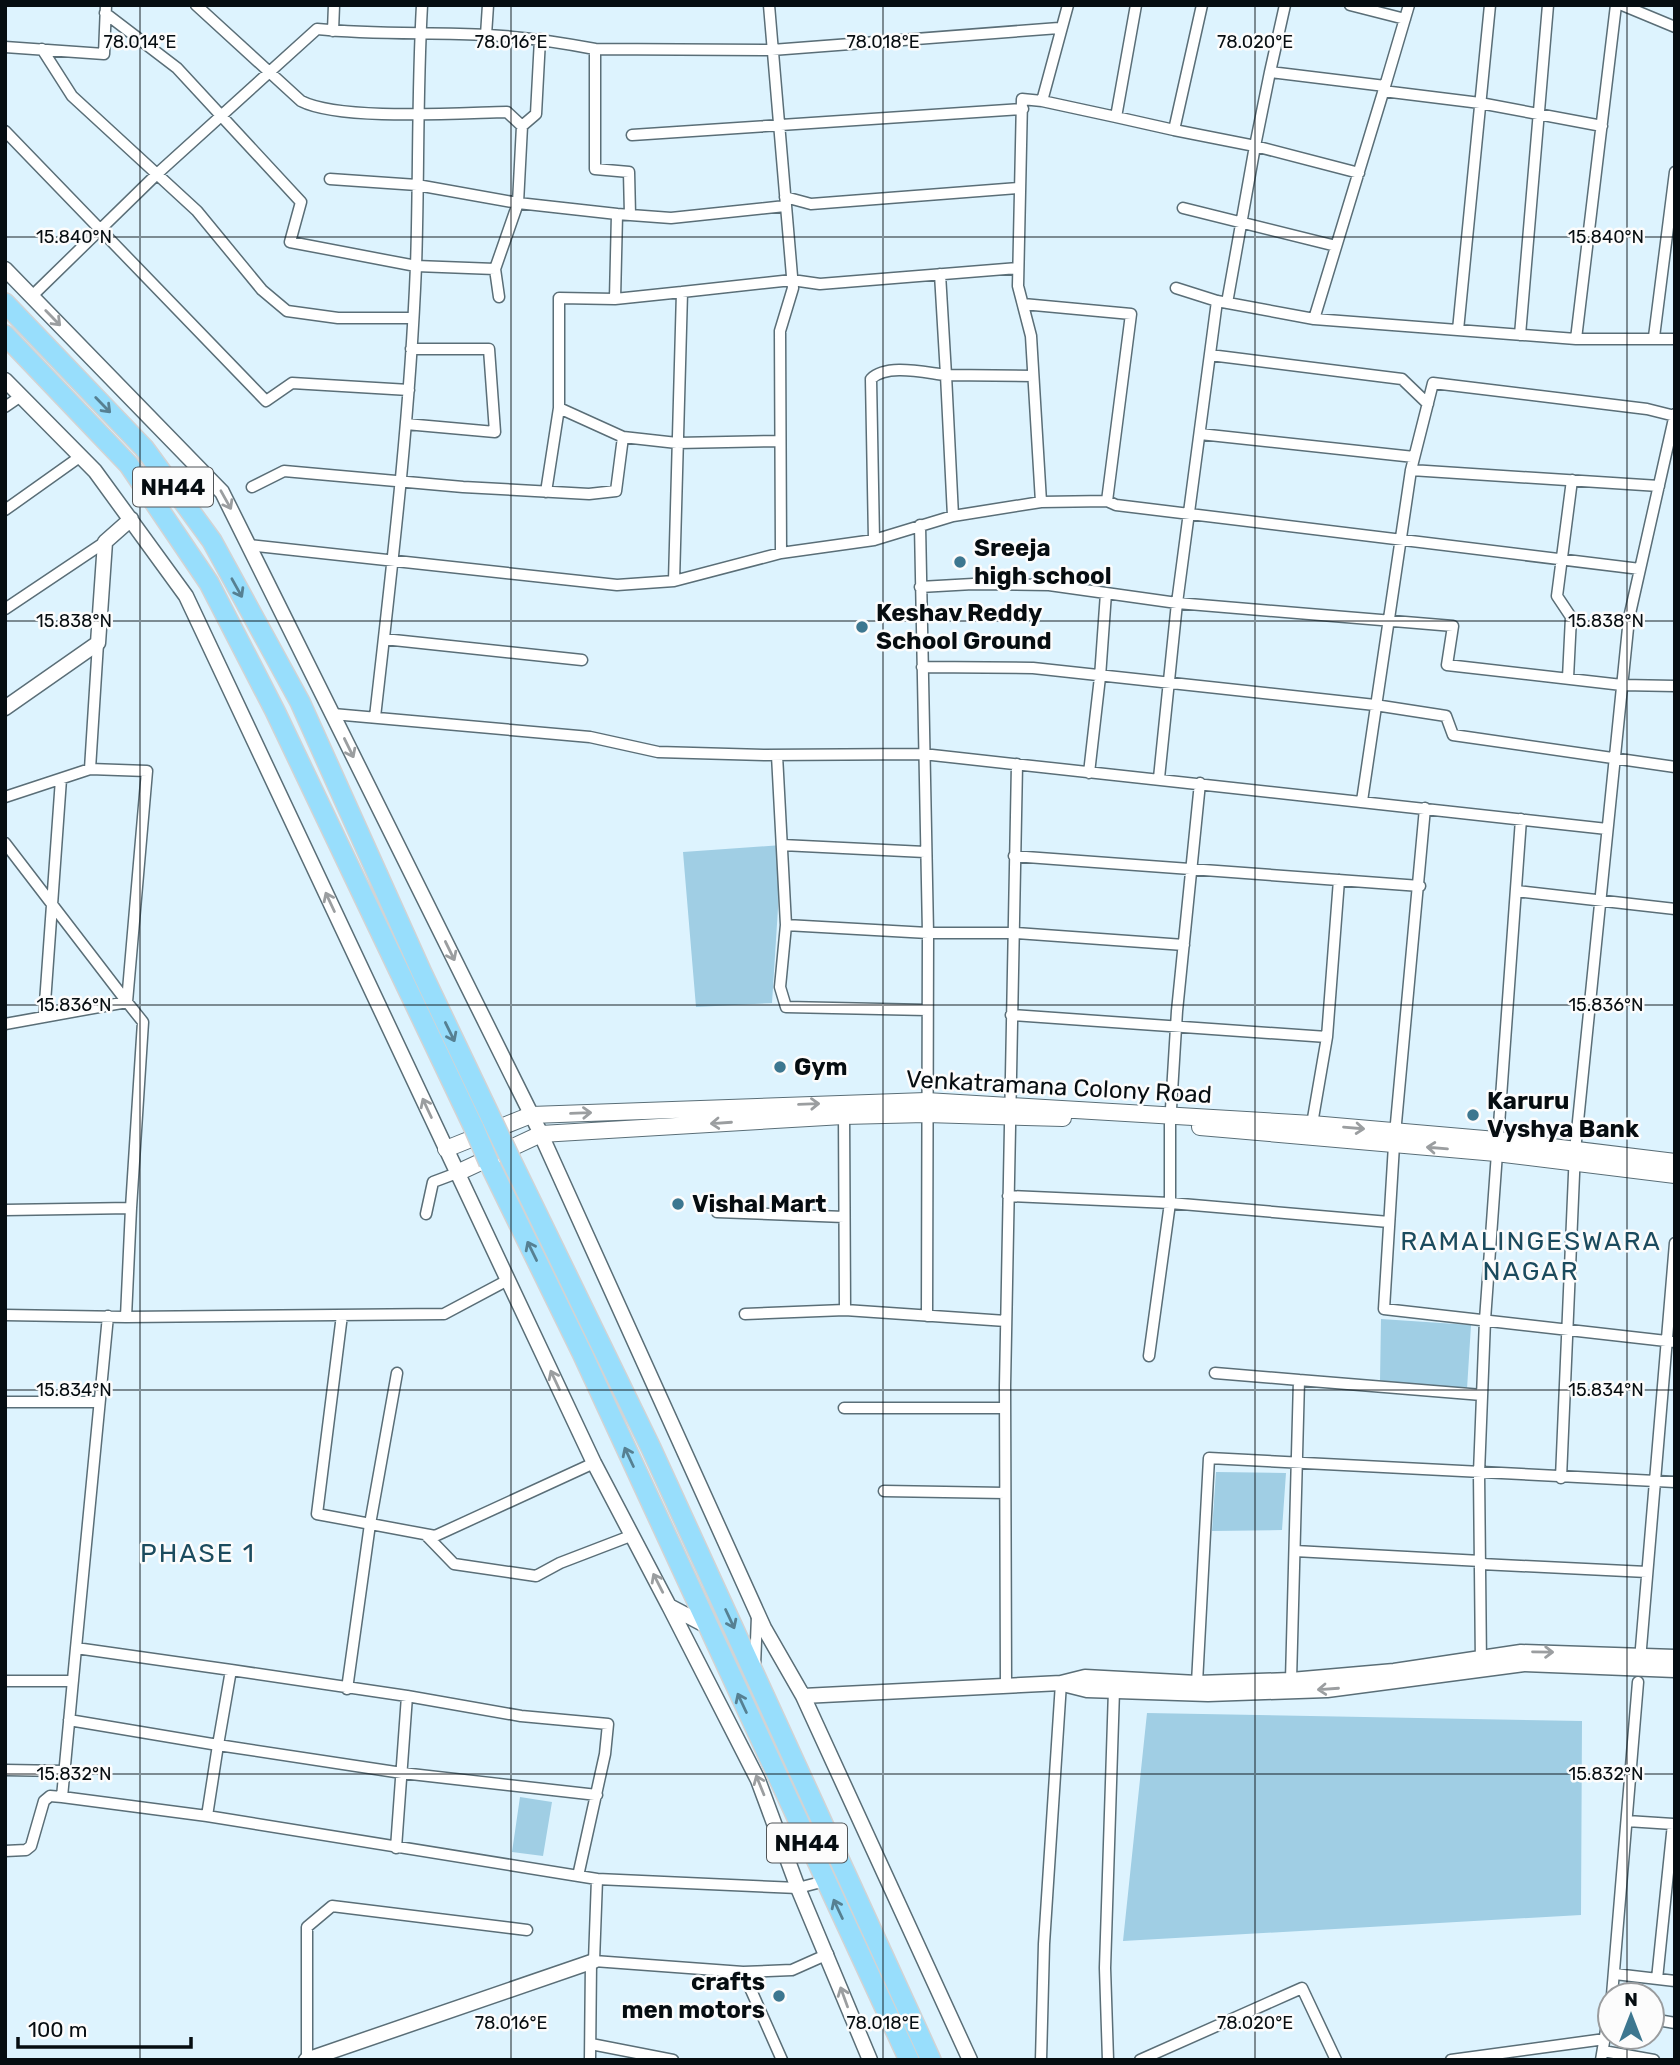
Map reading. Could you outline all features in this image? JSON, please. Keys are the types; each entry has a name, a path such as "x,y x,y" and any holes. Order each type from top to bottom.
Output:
{"highway":[{"name":"NH44","path":"5,303 144,448 212,541 300,702 422,973 651,1448 931,2060"},
{"name":"NH44","path":"5,335 130,466 209,583 275,712 582,1353 909,2060"}],"main road":[{"name":"Venkatramana Colony Road","path":"446,1149 531,1115 926,1108 1312,1124 1395,1138 1496,1146 1575,1158 1675,1162"},
{"path":"457,1173 541,1134 844,1109"},
{"path":"1170,1120 1395,1138"},
{"path":"1575,1158 1675,1175"}],"street":[{"path":"196,5 302,101 317,109 418,113 507,112 522,126"},
{"path":"333,31 334,5"},
{"path":"374,717 402,480 409,390 416,267 422,5"},
{"path":"486,35 488,5"},
{"path":"769,5 793,288 780,331 781,553"},
{"path":"1042,101 1059,28 1068,5"},
{"path":"1116,117 1136,5"},
{"path":"1174,130 1202,5"},
{"path":"1159,778 1177,603 1210,355 1241,223 1285,5"},
{"path":"1350,5 1405,19"},
{"path":"1314,319 1409,5"},
{"path":"1458,330 1490,5"},
{"path":"1520,335 1548,5"},
{"path":"1576,340 1616,5"},
{"path":"1622,5 1675,27"},
{"path":"5,47 104,54 106,9"},
{"path":"106,9 177,68 301,202 290,242 416,267 495,269"},
{"path":"32,296 158,173 317,29 421,36 486,35 540,39 595,49 772,50 1059,28"},
{"path":"499,297 495,269 519,203 522,126 536,114 540,39"},
{"path":"42,49 72,96 197,211 262,290 287,311 338,318 413,318"},
{"path":"595,49 595,169 629,172 630,215"},
{"path":"1270,72 1480,103 1602,126"},
{"path":"1041,502 1031,336 1018,286 1022,99 1255,146 1359,173"},
{"path":"632,135 1023,109"},
{"path":"5,131 266,401 292,383 409,390"},
{"path":"1654,337 1675,172"},
{"path":"330,179 417,185 519,203 671,218 785,202 811,204 1019,188"},
{"path":"1183,208 1336,246"},
{"path":"615,299 617,214"},
{"path":"546,492 559,408 559,298 615,299 792,281 820,284 1018,268"},
{"path":"5,269 222,492 541,1134 757,1613 803,1696 970,2060"},
{"path":"940,274 953,516"},
{"path":"1176,288 1222,302 1314,319 1576,340 1654,337 1675,339"},
{"path":"674,581 682,292"},
{"path":"1023,304 1130,314 1107,501"},
{"path":"406,424 495,432 489,349 411,349"},
{"path":"1210,355 1402,379 1428,404"},
{"path":"874,540 869,415 871,379 876,374 888,372 1033,376"},
{"path":"5,380 80,456 131,519 186,596 594,1463 758,1780 870,2060"},
{"path":"1362,801 1410,470 1433,383 1647,409 1675,415 1629,618 1575,1158 1570,1330 1561,1478"},
{"path":"5,407 21,396"},
{"path":"559,408 623,437 677,443 780,441"},
{"path":"1199,433 1414,457"},
{"path":"252,487 284,471 546,492 589,494 616,491 623,437"},
{"path":"5,510 80,456"},
{"path":"1410,470 1659,486"},
{"path":"1568,678 1571,617 1557,596 1572,480"},
{"path":"248,545 617,585 674,581 781,553 874,540 953,516 1041,502 1107,501 1116,505 1640,569"},
{"path":"5,609 104,542 131,519"},
{"path":"920,525 928,933 927,1316"},
{"path":"90,769 104,542"},
{"path":"920,587 1049,585 1177,603 1453,626 1447,665 1622,685 1675,686"},
{"path":"1088,773 1100,677 1106,593"},
{"path":"384,639 582,660"},
{"path":"5,708 98,643"},
{"path":"922,667 1033,668 1169,685 1375,705 1446,716 1453,734 1675,767"},
{"path":"333,714 590,737 658,752 777,755 923,754 1607,829"},
{"path":"777,755 786,925 780,988 786,1007 927,1010"},
{"path":"1006,1685 1006,1321 1011,1015 1016,933 1014,856 1017,764"},
{"path":"5,797 90,769 147,771 127,1002"},
{"path":"44,1017 50,902 61,779"},
{"path":"1149,1356 1170,1203 1170,1120 1176,1024 1199,783"},
{"path":"1425,808 1420,887 1395,1138 1384,1309 1671,1341"},
{"path":"1481,1665 1479,1473 1485,1320 1521,819"},
{"path":"5,844 143,1022 126,1317"},
{"path":"782,845 925,852"},
{"path":"1014,856 1420,887"},
{"path":"1312,1124 1327,1037 1339,880"},
{"path":"1516,891 1675,909"},
{"path":"786,925 928,933 1016,933 1184,945"},
{"path":"5,1024 127,1002"},
{"path":"1011,1015 1176,1024 1327,1037"},
{"path":"844,1109 845,1310"},
{"path":"426,1214 433,1182 457,1173"},
{"path":"1008,1196 1170,1203 1389,1222"},
{"path":"5,1210 131,1208"},
{"path":"717,1212 844,1217"},
{"path":"1614,1981 1647,1572 1671,1341 1675,1243"},
{"path":"5,1315 126,1317 444,1314 508,1280"},
{"path":"745,1314 845,1310 1006,1321"},
{"path":"342,1315 317,1514 435,1536 594,1463"},
{"path":"62,1797 107,1316"},
{"path":"347,1689 370,1524 397,1373"},
{"path":"1215,1373 1482,1395"},
{"path":"1291,1679 1299,1380"},
{"path":"5,1402 99,1402"},
{"path":"844,1408 1005,1408"},
{"path":"1197,1683 1209,1458 1675,1482"},
{"path":"884,1491 1005,1493"},
{"path":"425,1534 454,1564 537,1576 559,1563 633,1535"},
{"path":"1295,1551 1647,1572"},
{"path":"669,1606 707,1626"},
{"path":"755,1674 757,1613"},
{"path":"76,1648 407,1696 521,1716 608,1724 597,1795 578,1876"},
{"path":"1061,1683 1087,1690 1208,1694 1327,1689 1385,1677 1481,1665 1521,1652 1569,1659 1618,1660 1640,1668 1675,1670"},
{"path":"1640,1668 1675,1657"},
{"path":"207,1816 231,1670"},
{"path":"803,1696 1061,1683 1085,1677 1197,1683 1385,1677"},
{"path":"5,1681 73,1681"},
{"path":"1041,2060 1044,1944 1061,1683"},
{"path":"1108,2060 1105,1968 1114,1690"},
{"path":"396,1848 407,1696"},
{"path":"69,1720 402,1773 597,1795"},
{"path":"5,1770 64,1771"},
{"path":"5,1851 26,1850 32,1846 44,1801 50,1796 207,1816 597,1879 799,1888 825,1881"},
{"path":"1627,1821 1674,1824 1657,1979"},
{"path":"590,2060 591,2044 588,2034 597,1879"},
{"path":"527,1930 332,1906 307,1927 307,2059 593,1961 743,1972 792,1970 828,1954"},
{"path":"743,1972 782,2060"},
{"path":"1615,1974 1675,1981"},
{"path":"1140,2060 1302,1988 1336,2060"},
{"path":"591,2044 673,2060"},
{"path":"1451,2060 1596,2050"},
{"path":"1608,2051 1654,2060"}],"shaded area":[{"path":"782,845 772,1003 696,1007 683,852"},
{"path":"1381,1319 1471,1325 1467,1389 1380,1381"},
{"path":"1216,1472 1286,1473 1282,1530 1212,1531"},
{"path":"1147,1713 1582,1721 1581,1915 1123,1941"},
{"path":"520,1797 552,1802 543,1856 512,1852"}],"place":[{"name":"Sreeja high school","path":"960,562"},
{"name":"Keshav Reddy School Ground","path":"862,627"},
{"name":"Gym","path":"780,1067"},
{"name":"Karuru Vyshya Bank","path":"1473,1115"},
{"name":"Vishal Mart","path":"678,1204"},
{"name":"crafts men motors","path":"779,1996"}],"district":[{"name":"RAMALINGESWARA NAGAR","path":"1531,1256"},
{"name":"PHASE 1","path":"198,1553"}]}
